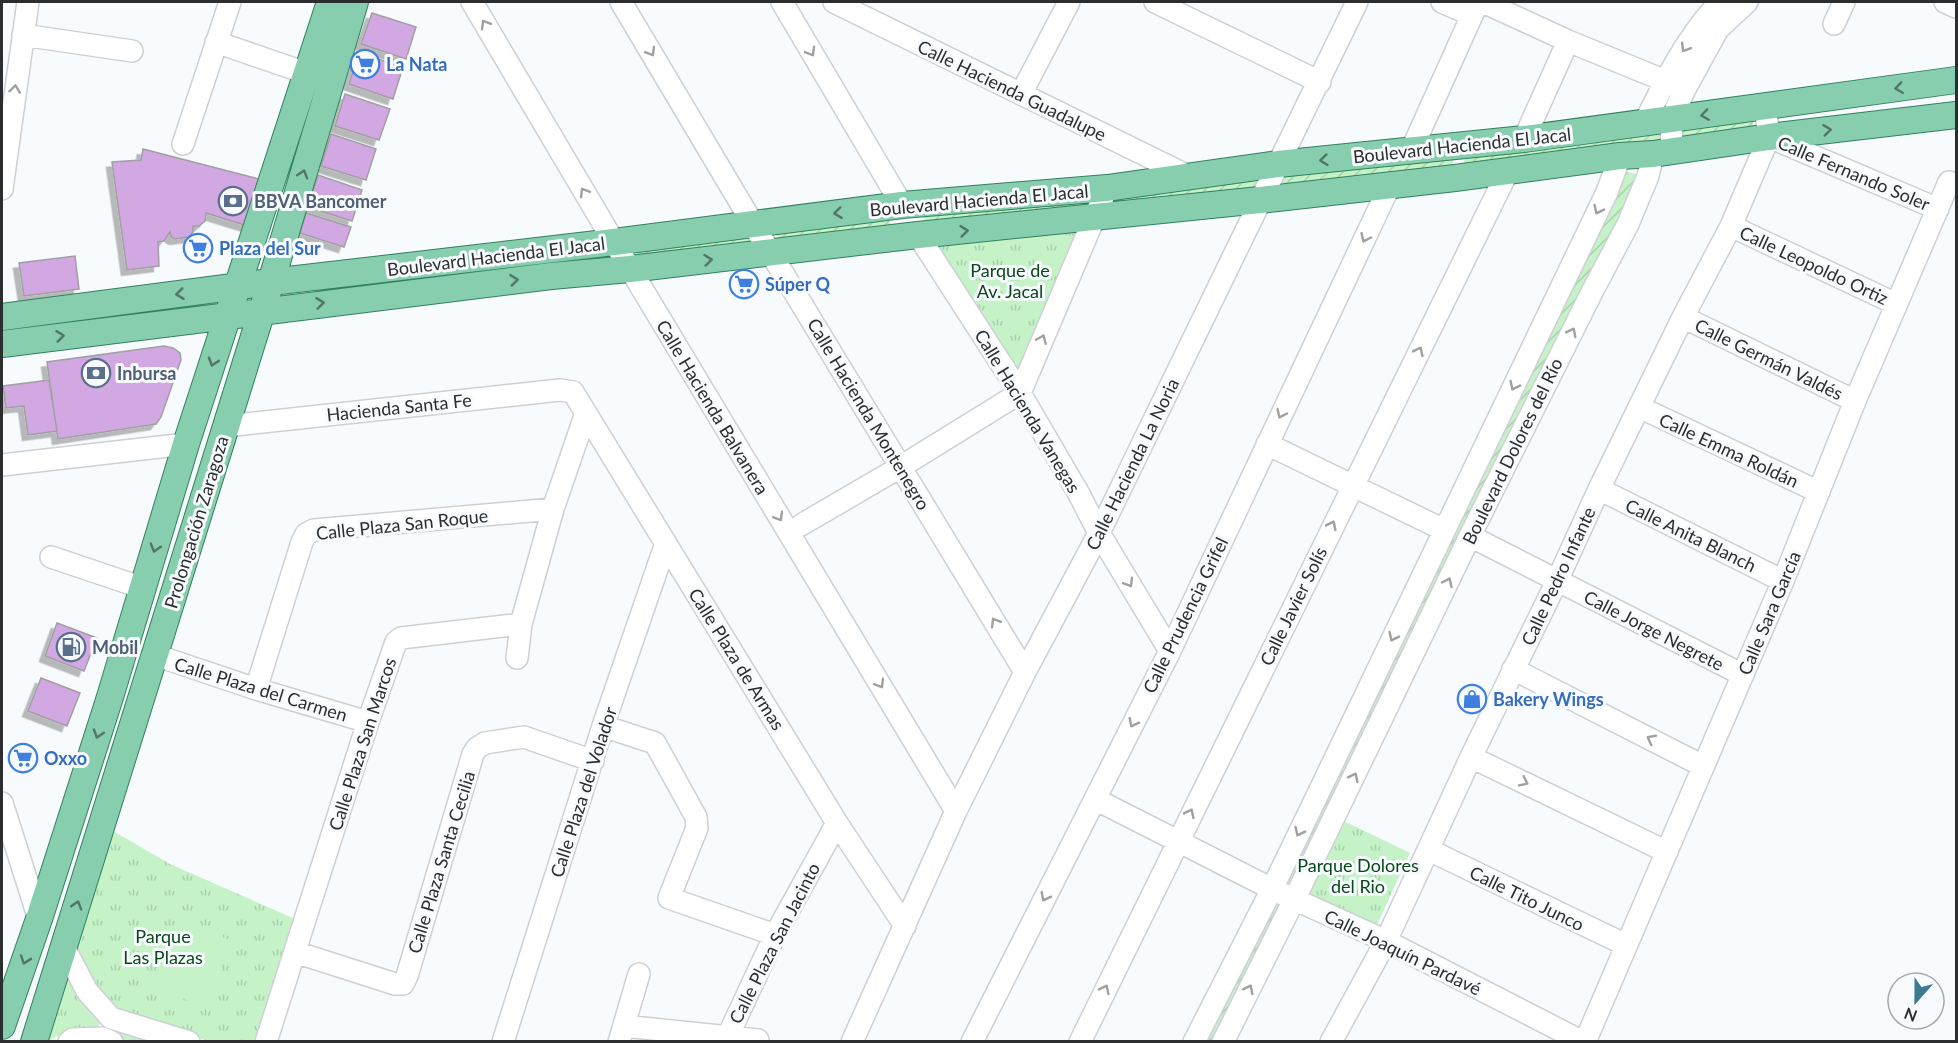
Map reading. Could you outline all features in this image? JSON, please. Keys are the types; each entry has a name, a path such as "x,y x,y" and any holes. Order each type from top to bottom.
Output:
{"main road":[{"name":"Prolongación Zaragoza","path":"2,1026 39,919 186,444 330,2"},
{"name":"Prolongación Zaragoza","path":"34,1041 271,282 355,2"},
{"name":"Boulevard Hacienda El Jacal","path":"2,317 902,205 1107,188 1278,164 1524,139 1956,80"},
{"name":"Boulevard Hacienda El Jacal","path":"2,344 551,276 1455,178 1956,115"},
{"path":"1454,146 1455,178"}],"street":[{"path":"2,189 28,2"},
{"path":"183,144 230,2"},
{"name":"Calle Hacienda Balvanera","path":"472,2 956,811"},
{"name":"Calle Hacienda Montenegro","path":"621,2 1025,672"},
{"path":"782,2 902,205"},
{"name":"Calle Hacienda Guadalupe","path":"834,2 1190,177"},
{"path":"1021,94 1069,2"},
{"path":"1155,2 1320,82"},
{"name":"Calle Hacienda La Noria","path":"852,1041 956,811 1025,672 1099,532 1357,2"},
{"path":"1442,2 1478,6 1568,40 1685,89"},
{"path":"1644,124 1665,80 1704,18 1720,2"},
{"path":"1671,120 1718,29 1747,2"},
{"path":"1834,24 1844,2"},
{"path":"1945,2 1956,7"},
{"path":"1411,151 1478,6"},
{"path":"23,35 132,51"},
{"path":"1524,139 1568,40"},
{"path":"214,48 304,79"},
{"path":"1765,106 1769,137"},
{"name":"Boulevard Dolores del Río","path":"1223,1041 1294,900 1470,536 1628,224 1648,176 1663,152 1671,120"},
{"name":"Calle Fernando Soler","path":"1769,137 1938,209"},
{"name":"Calle Pedro Infante","path":"1340,1038 1599,489 1683,317 1731,226 1769,137"},
{"name":"Boulevard Dolores del Río","path":"1199,1040 1607,192 1620,156"},
{"name":"Calle Javier Solís","path":"1080,1041 1508,171"},
{"name":"Calle Sara García","path":"1584,1041 1783,581 1855,401 1948,182"},
{"name":"Calle Prudencia Grifel","path":"972,1041 1170,651 1390,185"},
{"path":"801,525 1020,393 1107,188"},
{"name":"Calle Leopoldo Ortiz","path":"1731,226 1896,304"},
{"name":"Calle Hacienda Vanegas","path":"918,236 1020,393 1170,651"},
{"path":"1565,279 1593,290"},
{"name":"Calle Germán Valdés","path":"1683,317 1855,401"},
{"name":"Hacienda Santa Fe","path":"226,426 560,390 573,392"},
{"name":"Calle Plaza de Armas","path":"573,392 837,823 905,926"},
{"name":"Calle Emma Roldán","path":"1639,407 1819,492"},
{"path":"517,658 521,624 553,509 586,413"},
{"path":"2,465 186,444"},
{"path":"1267,444 1444,530"},
{"name":"Calle Anita Blanch","path":"1599,489 1783,581"},
{"name":"Calle Plaza San Roque","path":"256,689 306,534 314,530 553,509"},
{"name":"Calle Jorge Negrete","path":"1470,536 1743,675"},
{"name":"Calle Plaza del Volador","path":"503,1041 603,726 666,543"},
{"path":"51,557 143,588"},
{"path":"1410,601 1433,613"},
{"name":"Calle Plaza San Marcos","path":"266,1041 368,722 396,642 401,638 521,624"},
{"name":"Calle Plaza del Carmen","path":"154,655 256,689 368,722"},
{"path":"1514,669 1703,766"},
{"path":"603,726 655,743 696,817 697,828 669,898 775,934"},
{"name":"Calle Plaza Santa Cecilia","path":"296,952 395,984 403,984 477,748 484,743 524,736 593,761"},
{"path":"1471,757 1667,852"},
{"path":"1316,798 1338,809"},
{"name":"Calle Joaquín Pardavé","path":"1095,799 1272,890 1386,941 1584,1041"},
{"path":"2,803 39,919"},
{"name":"Calle Plaza San Jacinto","path":"639,974 622,1034 728,1036 775,934 837,823"},
{"name":"Calle Tito Junco","path":"1429,850 1626,945"},
{"path":"64,946 87,991 111,1018 189,1041"},
{"path":"69,1041 73,1039 107,1040 111,1018"},
{"path":"728,1036 758,1040"}],"green space":[{"path":"1753,122 1754,132 1673,143 1680,128"},
{"path":"1665,129 1660,146 1463,168 1465,157"},
{"path":"1454,159 1451,169 1271,189 1282,174"},
{"path":"1276,167 1261,194 929,225 917,208"},
{"path":"1622,171 1642,175 1293,893 1279,887"},
{"path":"884,213 893,228 782,244 771,227"},
{"name":"Parque de Av. Jacal","path":"1089,223 1016,379 932,243"},
{"path":"746,230 753,246 641,259 631,244"},
{"name":"Parque Dolores del Rio","path":"1344,821 1410,853 1375,929 1307,892"},
{"name":"Parque Las Plazas","path":"106,827 170,864 302,922 265,1041 208,1041 121,1015 94,987 70,943"},
{"path":"1274,896 1287,902 1218,1041 1200,1042"},
{"path":"182,924 231,940 208,1007 160,991"},
{"path":"65,965 101,1019 97,1031 67,1031 48,1041 41,1042"},
{"path":"114,1023 178,1041 125,1041 110,1036"}],"building":[{"path":"372,13 416,27 406,59 361,44"},
{"path":"359,53 403,67 393,99 349,84"},
{"path":"345,94 390,109 379,140 335,126"},
{"path":"331,134 376,149 366,180 321,166"},
{"path":"143,149 263,180 248,226 206,213 205,221 199,226 193,226 193,232 189,237 175,239 171,237 170,232 164,241 158,242 159,266 127,270 112,162 141,160"},
{"path":"318,175 362,190 352,221 308,207"},
{"path":"306,213 351,227 344,247 300,233"},
{"path":"75,256 79,289 24,296 19,263"},
{"path":"164,346 180,353 181,360 161,417 156,424 58,439 47,362"},
{"path":"49,380 57,431 28,435 24,406 6,408 3,386"},
{"name":"Mobil","path":"57,623 97,638 84,671 45,656"},
{"name":"Mobil","path":"41,678 80,693 67,726 28,711"}],"place":[{"name":"La Nata","path":"365,64"},
{"name":"BBVA Bancomer","path":"233,201"},
{"name":"Plaza del Sur","path":"198,248"},
{"name":"Súper Q","path":"744,284"},
{"name":"Inbursa","path":"96,373"},
{"name":"Mobil","path":"71,647"},
{"name":"Bakery Wings","path":"1472,699"},
{"name":"Oxxo","path":"23,758"}]}
